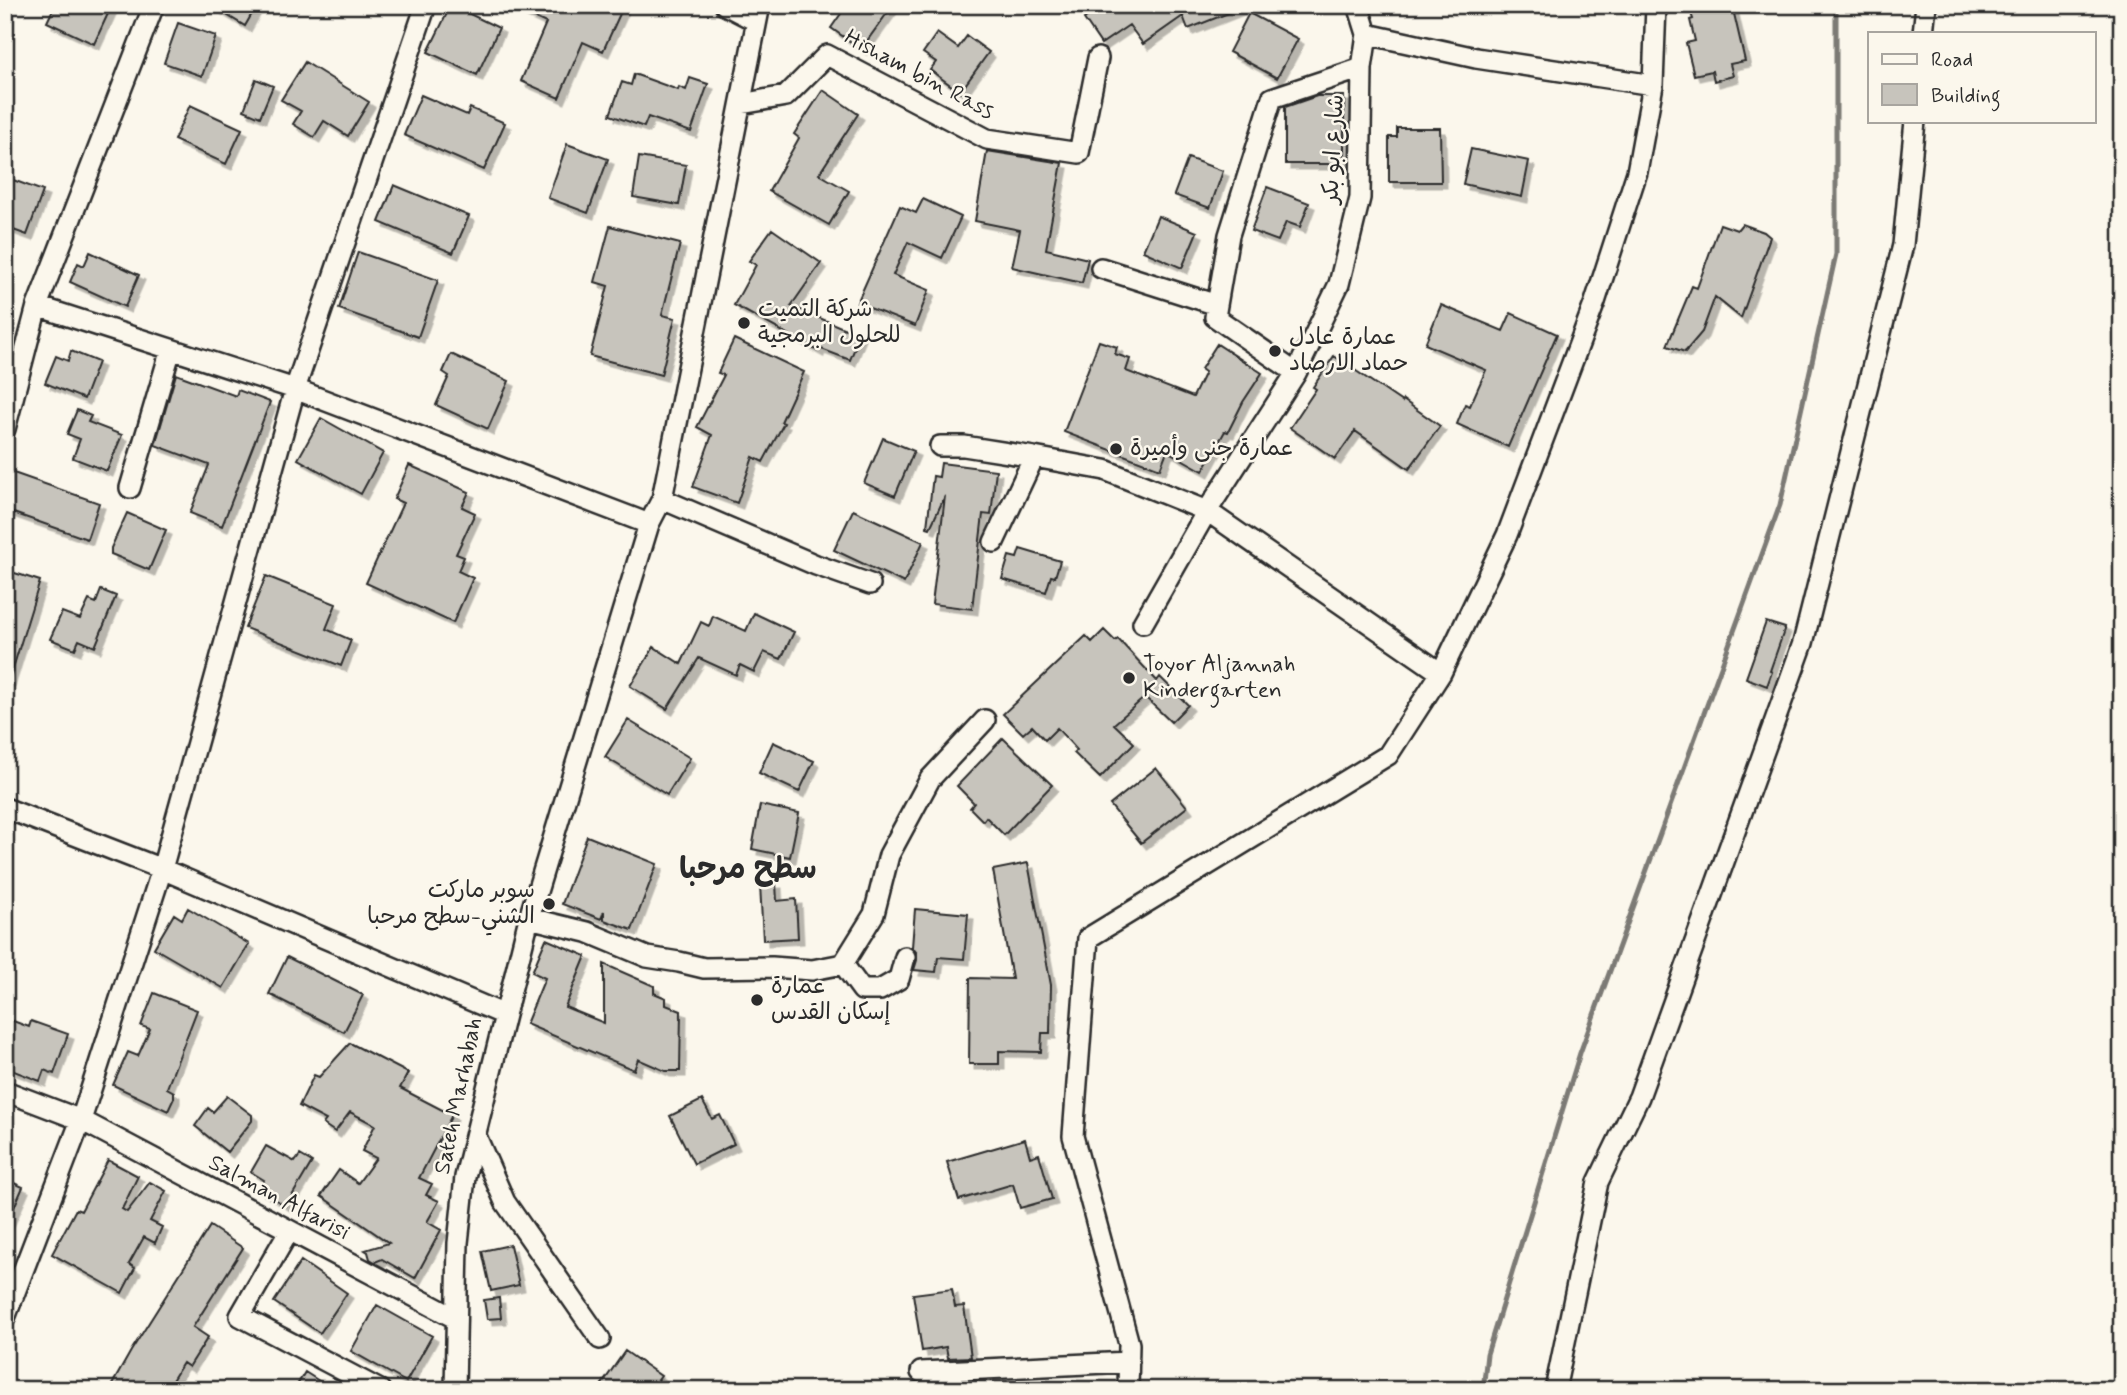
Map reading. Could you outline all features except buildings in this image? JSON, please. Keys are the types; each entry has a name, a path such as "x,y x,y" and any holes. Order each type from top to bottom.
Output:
{"street":[{"path":"5,429 37,306 154,5"},
{"path":"5,1318 81,1120 162,869 295,389 426,5"},
{"path":"505,1015 529,918 649,524 662,499 758,13 725,5"},
{"name":"شارع ابو بكر","path":"1143,623 1207,511 1296,373 1339,284 1360,198 1363,68 1367,34 1358,5"},
{"path":"1128,1390 1129,1344 1073,1136 1088,938 1388,755 1441,673 1507,535 1595,302 1637,172 1653,85 1656,5"},
{"path":"1923,32 1926,5"},
{"path":"1367,34 1476,58 1653,85"},
{"name":"Hisham bin Rass","path":"741,104 786,96 827,55 988,139 1079,153 1098,58"},
{"path":"1296,373 1215,317 1229,235 1272,98 1363,68"},
{"path":"1555,1390 1598,1182 1639,1097 1803,643 1903,245 1915,122"},
{"path":"1101,268 1217,305"},
{"path":"37,306 295,389 649,524"},
{"path":"130,488 171,349"},
{"path":"940,446 964,446 1105,470 1207,511 1441,673"},
{"path":"994,542 1034,457"},
{"path":"662,499 816,565 870,584"},
{"path":"529,918 587,932 647,957 679,961 704,968 772,967 812,970 843,964 874,914 889,855 930,779 985,720"},
{"name":"Sateh Marhabah","path":"5,808 162,869 505,1015 466,1177 458,1243 455,1390"},
{"path":"843,964 862,989 880,990 899,979 905,957"},
{"name":"Salman Alfarisi","path":"5,1091 81,1120 455,1318"},
{"path":"475,1136 505,1202 600,1339"},
{"path":"289,1231 240,1316 380,1390"},
{"path":"921,1372 1129,1362"}],"waterway":[{"path":"1483,1390 1487,1354 1580,1053 1780,505 1836,254 1836,5"}],"place":[{"name":"شركة التميت للحلول البرمجية","path":"744,323"},
{"name":"عمارة عادل حماد الارصاد","path":"1275,351"},
{"name":"عمارة جنى وأميرة","path":"1116,449"},
{"name":"Toyor Aljannah Kindergarten","path":"1129,678"},
{"name":"سوبر ماركت الشني-سطح مرحبا","path":"549,904"},
{"name":"عمارة إسكان القدس","path":"757,1000"}],"district":[{"name":"سطح مرحبا","path":"748,869"}]}
